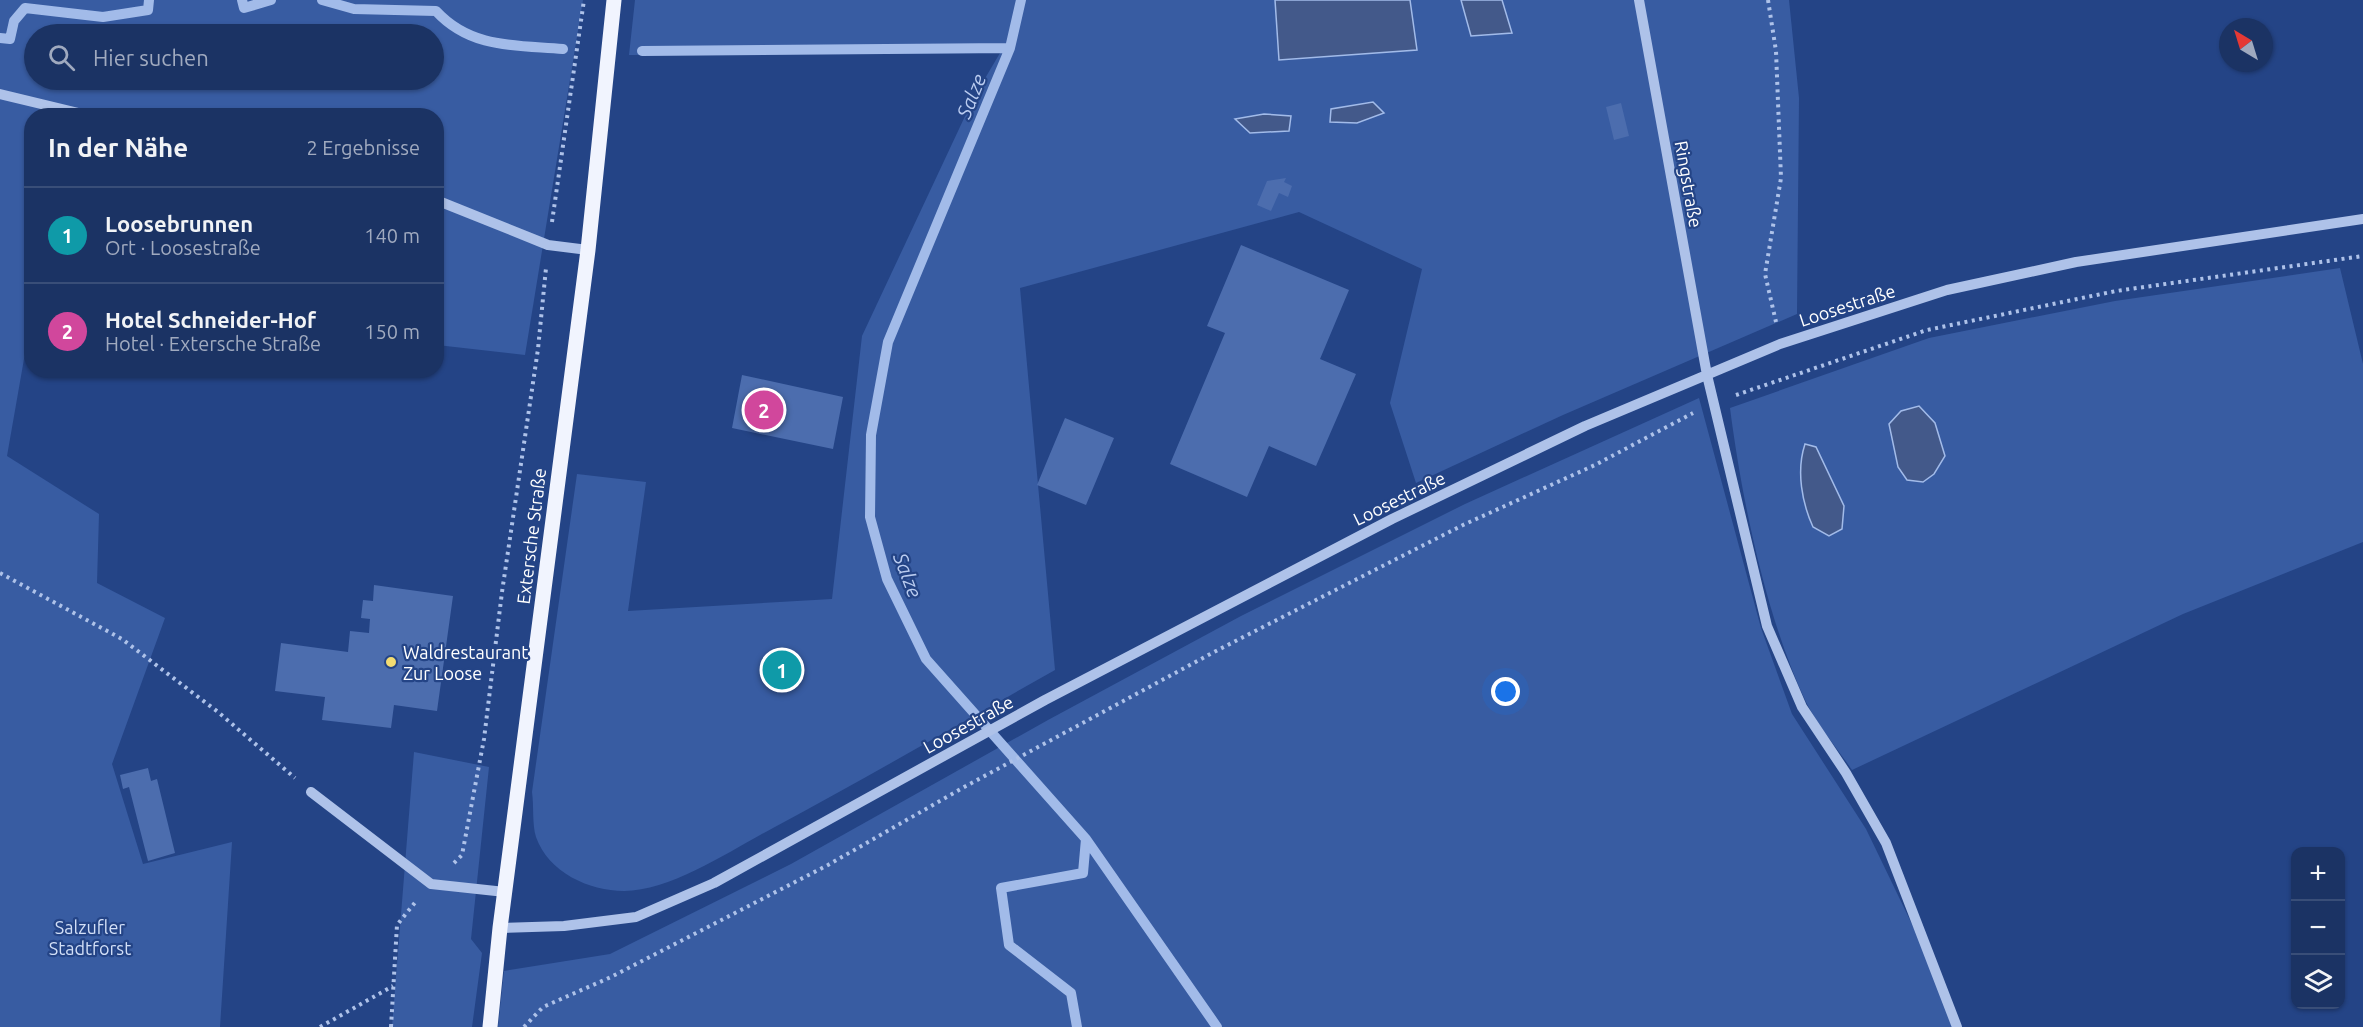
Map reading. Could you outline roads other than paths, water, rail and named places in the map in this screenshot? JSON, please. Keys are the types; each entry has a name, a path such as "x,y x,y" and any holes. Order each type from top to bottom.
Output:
{"main road":[{"name":"Extersche Straße","path":"490,1027 500,928 588,250 615,0"}],"street":[{"name":"Ringstraße","path":"1639,0 1707,375 1767,626 1802,707 1846,773 1886,843 1957,1027"},
{"path":"0,94 58,108"},
{"path":"444,203 548,245 588,250"},
{"name":"Loosestraße","path":"500,928 564,926 636,917 714,883 1045,700 1403,514 1585,426 1780,344 1947,290 2033,271 2076,262 2363,219"},
{"path":"311,792 431,884 505,892"}],"waterway":[{"path":"0,38 10,39 14,21 25,8 103,17 148,10 149,0"},
{"path":"242,0 244,8 271,0"},
{"path":"322,0 354,9 436,11 450,23 479,39 511,45 563,49"},
{"name":"Salze","path":"1021,0 1010,48 888,342 871,435 870,517 887,579 926,659 1086,839 1083,873 1001,888 1009,945 1071,993 1077,1027"},
{"path":"642,51 1010,48"},
{"path":"1086,839 1217,1027"}],"place":[{"name":"Hotel Schneider-Hof","path":"764,410"},
{"name":"Waldrestaurant Zur Loose","path":"391,662"},
{"name":"Loosebrunnen","path":"782,670"}],"park label":[{"name":"Salzufler Stadtforst","path":"90,937"}]}
